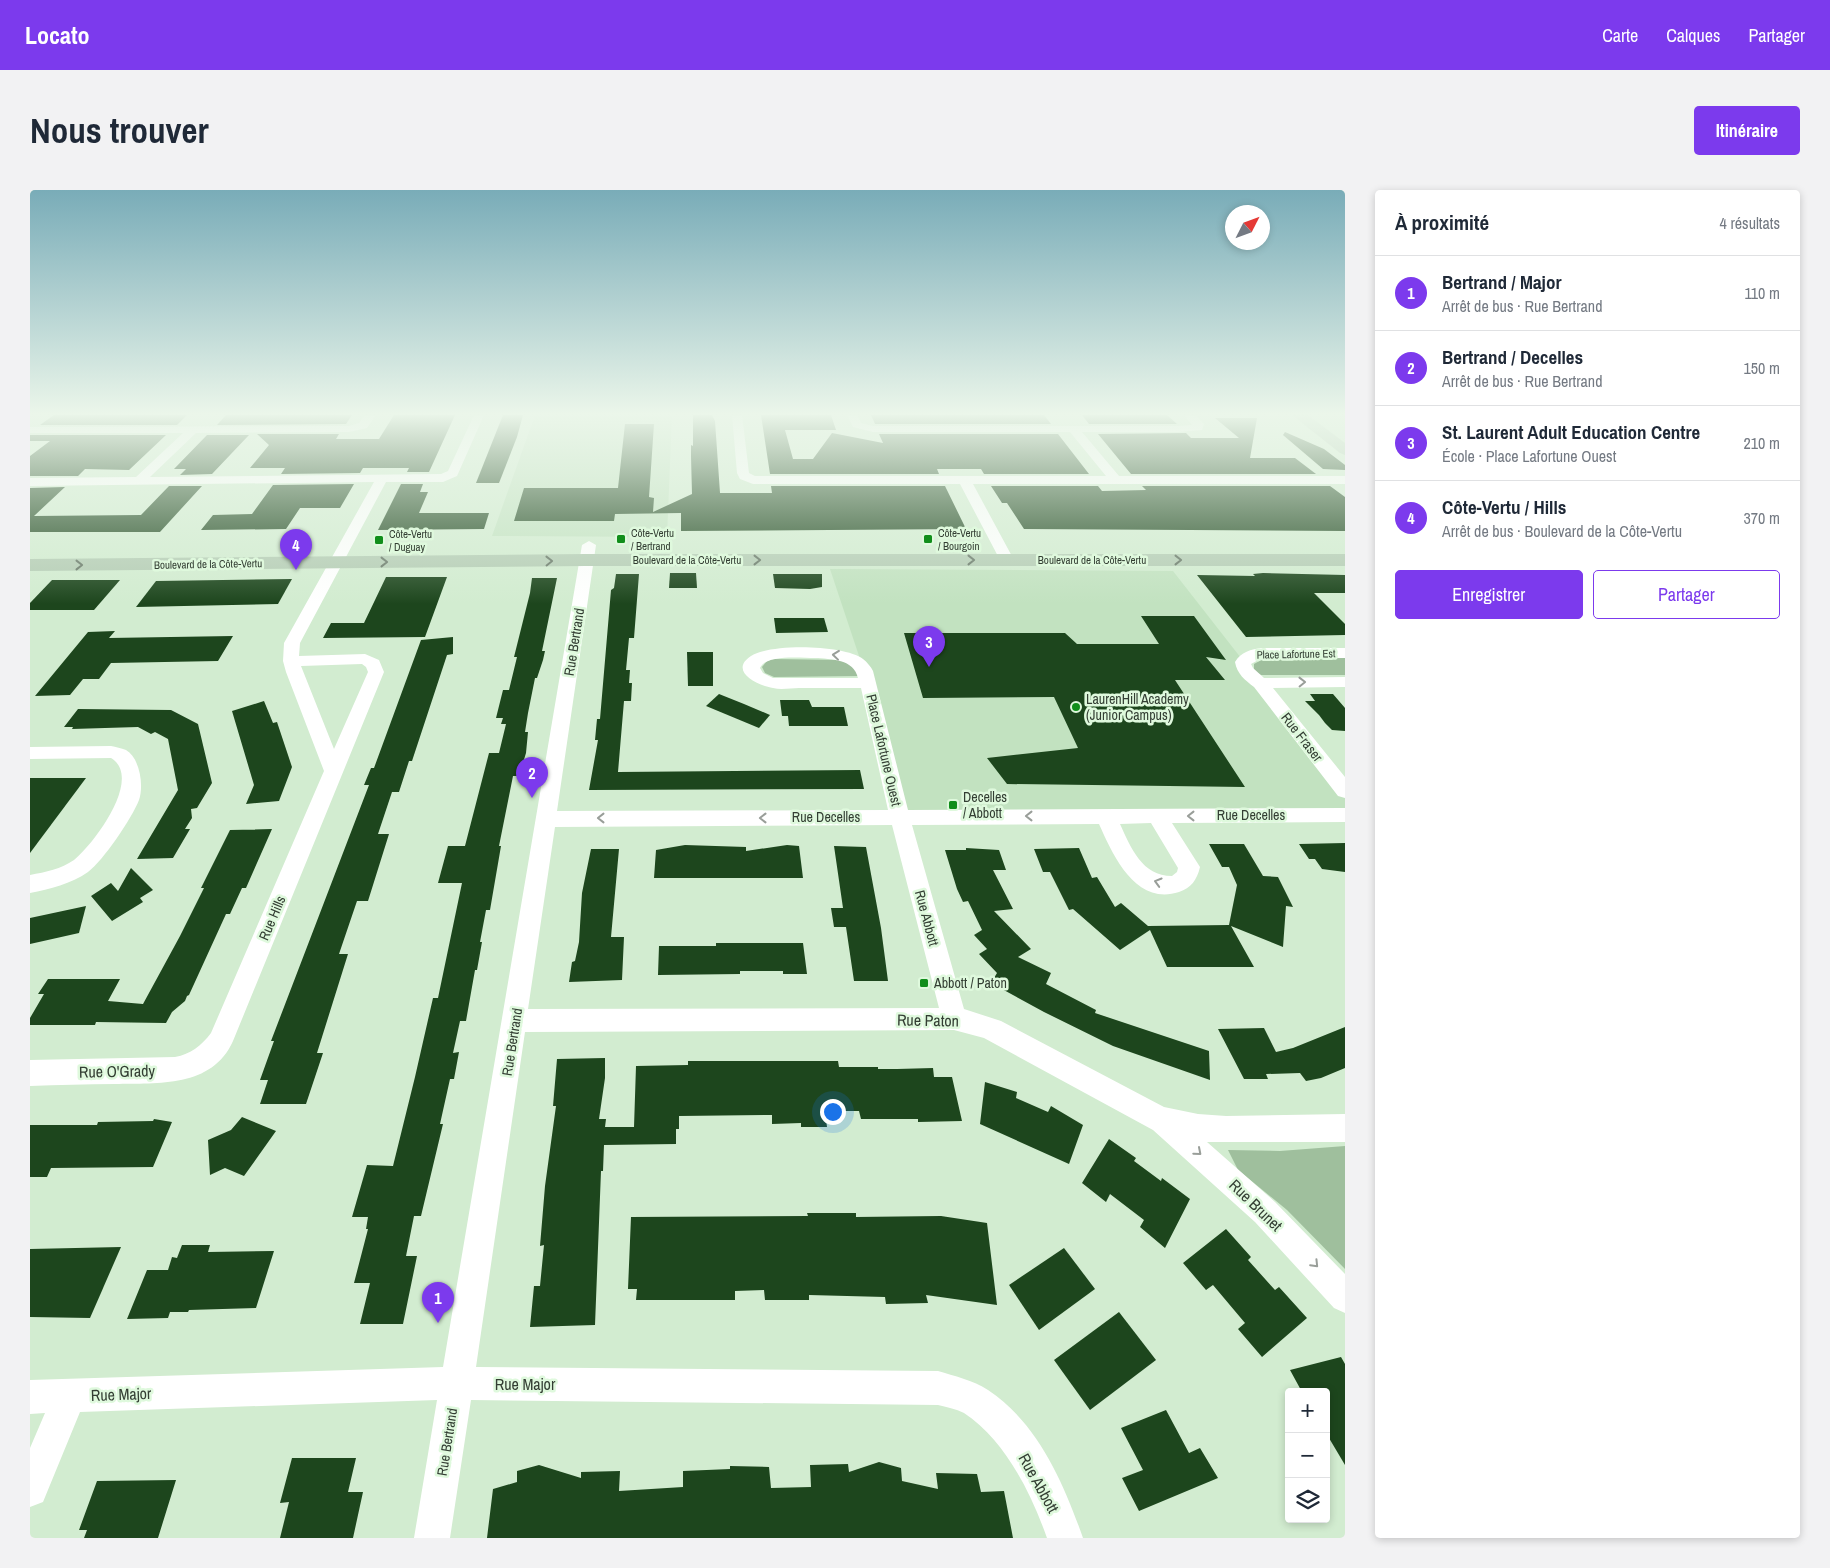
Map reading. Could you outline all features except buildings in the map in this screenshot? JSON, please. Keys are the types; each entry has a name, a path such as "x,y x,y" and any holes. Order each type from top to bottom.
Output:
{"main road":[{"name":"Boulevard de la Côte-Vertu","path":"30,565 340,555 1002,552 1345,544"},
{"name":"Boulevard de la Côte-Vertu","path":"30,549 340,555"},
{"name":"Boulevard de la Côte-Vertu","path":"1002,552 1345,560"}],"street":[{"path":"139,481 142,478"},
{"path":"30,482 381,480 440,478"},
{"path":"747,478 761,480 965,481 1345,480"},
{"path":"334,771 294,672 291,661 292,643 381,480"},
{"path":"965,481 1002,552"},
{"name":"Rue Bertrand","path":"432,1538 588,553"},
{"name":"Place Lafortune Est","path":"1260,683 1243,667 1243,662 1254,654 1345,653"},
{"name":"Place Lafortune Ouest","path":"868,683 763,681 754,676 750,671 751,665 756,659 773,654 838,654 862,664 868,673 868,683 900,817"},
{"name":"Rue Hills","path":"203,1061 213,1052 220,1041 376,672 376,667 373,663 366,659 291,661"},
{"path":"1260,683 1345,682"},
{"name":"Rue Fraser","path":"1260,683 1345,791"},
{"path":"30,753 111,752 121,755 127,763 132,790 129,800 90,860 66,876 51,881 30,884"},
{"name":"Rue Decelles","path":"547,819 1345,815"},
{"path":"1106,816 1130,865 1141,876 1157,883 1170,885 1181,882 1187,876 1189,867 1158,816"},
{"name":"Rue Abbott","path":"900,817 954,1019"},
{"name":"Rue Paton","path":"515,1021 954,1019 973,1022 992,1029 1161,1120 1198,1128 1226,1130 1345,1128"},
{"name":"Rue O'Grady","path":"30,1073 175,1070 188,1068 203,1061"},
{"name":"Rue Brunet","path":"1161,1120 1265,1212 1345,1296"},
{"name":"Rue Major","path":"30,1397 456,1384 938,1388 974,1401 1008,1430"},
{"path":"30,1489 70,1396"},
{"name":"Rue Abbott","path":"1008,1430 1039,1476 1058,1517 1065,1538"}],"shaded area":[{"path":"513,478 669,478 667,537 492,536"},
{"name":"LaurenHill Academy (Junior Campus)","path":"830,569 1173,571 1345,791 1345,815 900,817 868,683"},
{"path":"1345,658 1345,675 1261,675 1254,671 1254,664 1263,659"},
{"path":"774,659 841,660 851,664 860,676 774,677 765,673 762,667 767,661"},
{"path":"1345,1146 1345,1269 1287,1210 1238,1170 1228,1150 1280,1151"}],"place":[{"name":"Côte-Vertu / Bertrand","path":"621,539"},
{"name":"Côte-Vertu / Bourgoin","path":"928,539"},
{"name":"Côte-Vertu / Duguay","path":"379,540"},
{"name":"Côte-Vertu / Hills","path":"296,570"},
{"name":"St. Laurent Adult Education Centre","path":"929,667"},
{"name":"LaurenHill Academy (Junior Campus)","path":"1076,707"},
{"name":"Bertrand / Decelles","path":"532,798"},
{"name":"Decelles / Abbott","path":"953,805"},
{"name":"Abbott / Paton","path":"924,983"},
{"name":"Bertrand / Major","path":"438,1323"}]}
